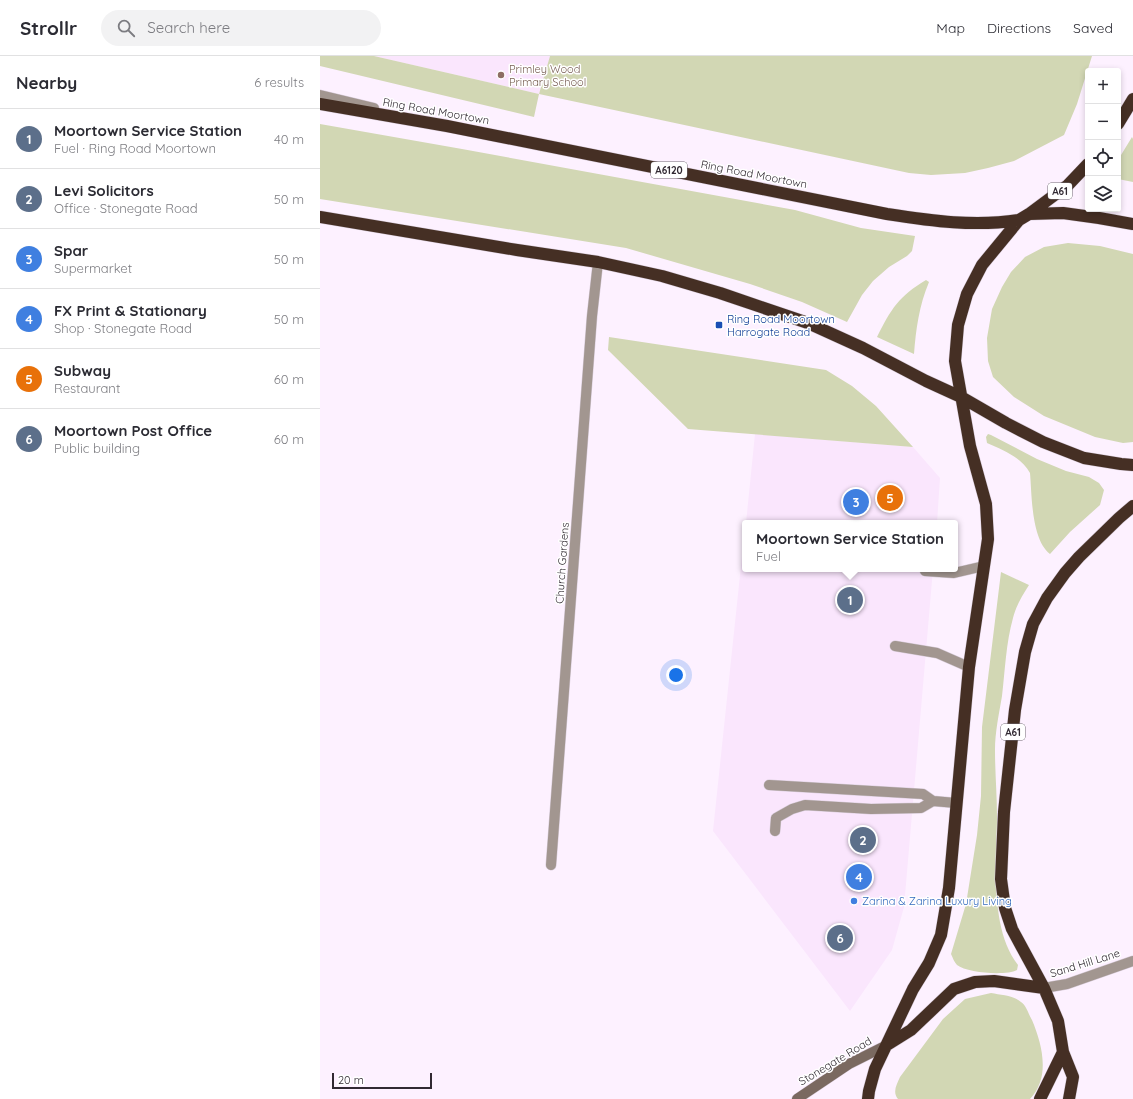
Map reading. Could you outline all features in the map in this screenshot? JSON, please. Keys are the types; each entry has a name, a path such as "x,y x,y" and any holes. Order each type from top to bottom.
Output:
{"highway":[{"path":"1121,119 1133,99"},
{"name":"Ring Road Moortown","path":"320,104 447,126 887,214 925,220 971,224 999,223 1024,217 1063,213 1133,224"},
{"name":"A61","path":"1024,217 1068,185 1085,167"},
{"path":"320,217 598,262 662,276 720,293 808,323 870,351 926,381 961,397 1042,442 1084,458 1133,465"},
{"path":"868,1099 874,1069 914,989 929,963 941,935 949,888 969,667 988,539 986,504 970,446 955,361 958,325 967,294 982,265 1024,217"},
{"name":"A61","path":"1044,988 1012,929 1005,908 1001,879 1005,804 1016,710 1025,652 1033,624 1054,587 1084,552 1133,506"},
{"path":"887,1045 911,1030 954,989 975,982 994,980 1044,988 1058,1021 1063,1052 1073,1077 1069,1099"},
{"path":"1040,1099 1063,1052"}],"main road":[{"name":"Stonegate Road","path":"797,1099 850,1064 887,1045"}],"street":[{"path":"320,95 447,126"},
{"name":"Church Gardens","path":"551,865 592,316 598,262"},
{"path":"940,572 954,573 984,566"},
{"path":"895,646 937,653 969,667"},
{"path":"769,785 923,794 933,801 956,803"},
{"path":"775,831 776,818 805,805 870,809 921,808 933,801"},
{"name":"Sand Hill Lane","path":"1044,988 1067,984 1133,961"}],"shaded area":[{"name":"Primley Wood Primary School","path":"374,56 550,56 539,94"},
{"path":"755,434 913,447 940,478 937,520 746,520"},
{"path":"742,556 742,572 933,572 904,907 892,950 850,1011 713,831"}],"green space":[{"path":"320,56 374,56 539,94 534,117 320,66"},
{"path":"550,56 1092,56 1088,68 1085,68 1085,78 1077,104 1064,135 1014,161 988,168 965,173 931,175 909,173 539,94"},
{"path":"320,124 795,210 861,228 915,236 912,251 907,256 889,267 873,281 862,295 847,322 802,302 750,284 626,248 320,199"},
{"path":"1132,137 1133,182 1121,180 1121,155"},
{"path":"1068,243 1100,246 1133,254 1133,442 1123,443 1095,437 1044,416 1014,397 993,377 988,361 987,338 992,309 1002,287 1011,272 1025,257 1044,247"},
{"path":"926,280 929,282 918,318 914,354 877,337 892,311 902,298"},
{"path":"609,337 826,370 852,386 876,406 913,447 688,429 608,350"},
{"path":"988,434 1037,459 1066,471 1089,477 1099,483 1104,490 1100,505 1070,532 1050,554 1039,538 1036,528 1032,504 1030,473 1017,458 987,443 986,437"},
{"path":"1001,572 1029,585 1014,614 1011,627 1007,647 995,743 997,817 996,873 999,914 1002,932 1009,950 1018,965 1017,970 1012,972 987,973 962,968 956,964 951,954 966,904 977,835 981,796 982,727"},
{"path":"991,993 1011,997 1023,1003 1036,1029 1043,1060 1041,1081 1037,1090 1030,1099 898,1099 895,1091 900,1077 943,1019 965,999"}],"place":[{"name":"Primley Wood Primary School","path":"501,75"},
{"name":"Ring Road Moortown Harrogate Road","path":"719,325"},
{"name":"Subway","path":"890,498"},
{"name":"Spar","path":"856,502"},
{"name":"Moortown Service Station","path":"850,600"},
{"name":"Levi Solicitors","path":"863,840"},
{"name":"FX Print & Stationary","path":"859,877"},
{"name":"Zarina & Zarina Luxury Living","path":"854,901"},
{"name":"Moortown Post Office","path":"840,938"}]}
